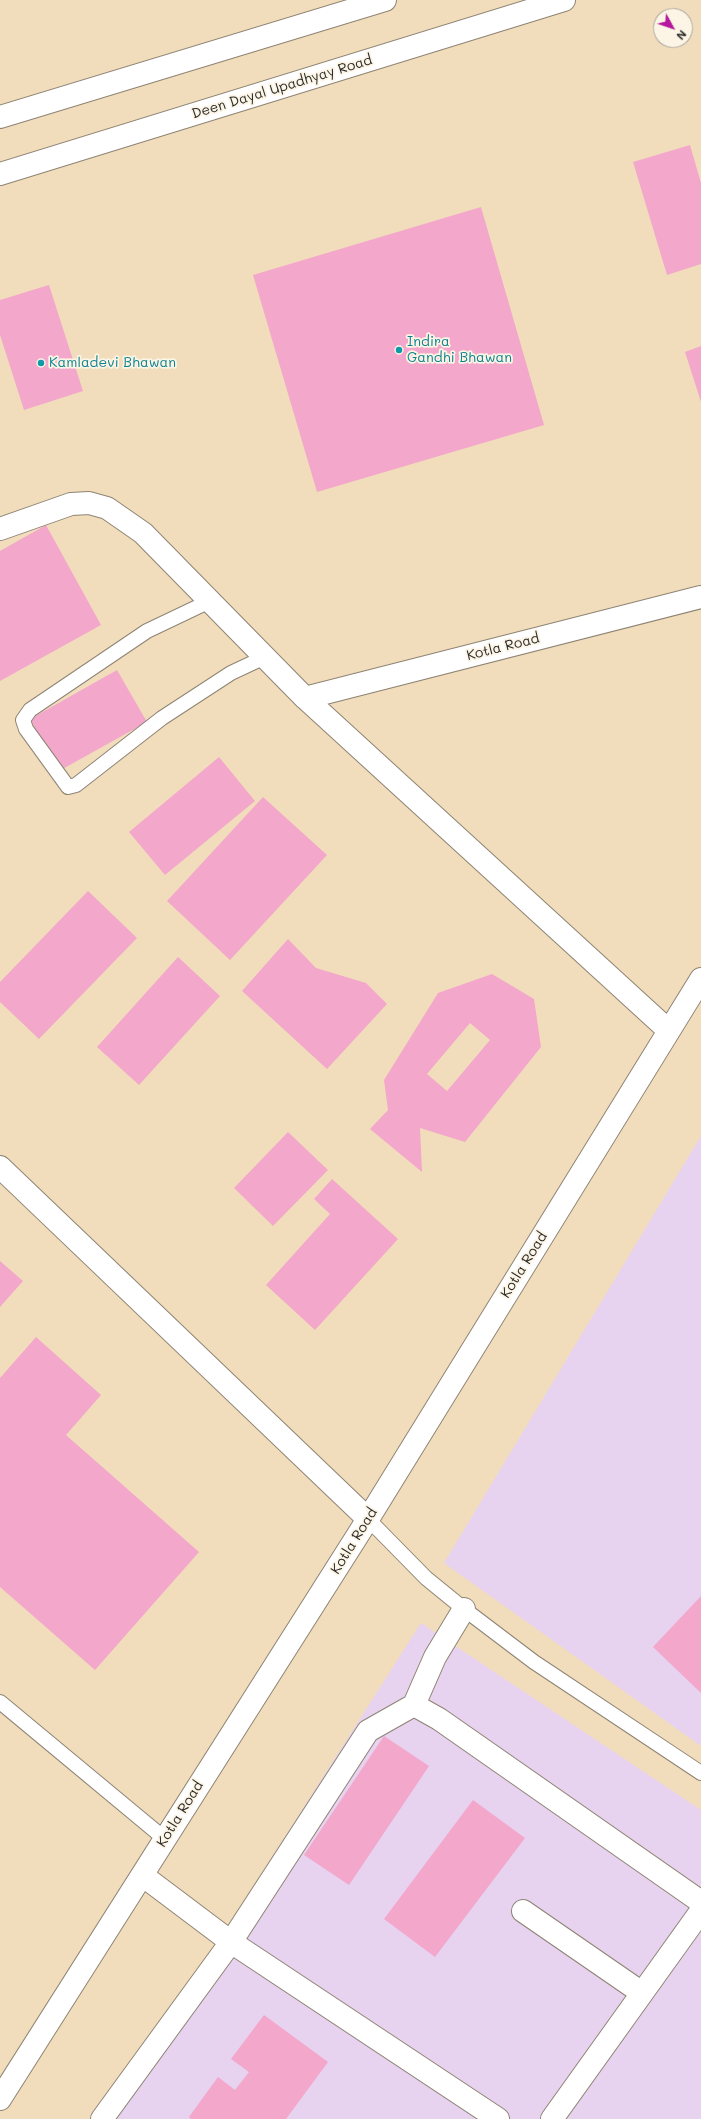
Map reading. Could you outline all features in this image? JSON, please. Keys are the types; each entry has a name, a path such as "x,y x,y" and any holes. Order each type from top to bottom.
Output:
{"street":[{"path":"0,117 385,0"},
{"name":"Deen Dayal Upadhyay Road","path":"0,174 564,0"},
{"path":"0,529 71,504 89,503 108,508 143,533 305,698 668,1030"},
{"name":"Kotla Road","path":"305,698 701,597"},
{"name":"Kotla Road","path":"0,2098 368,1519 668,1030 701,979"},
{"path":"0,1167 368,1519"},
{"path":"102,2119 231,1942 368,1731 414,1705 435,1657 464,1609"},
{"path":"414,1705 439,1719 701,1902"},
{"path":"142,1874 231,1942 498,2119"},
{"path":"523,1911 642,1993"},
{"path":"552,2119 701,1911"}],"lane":[{"path":"210,601 191,608 147,631 30,710 23,720 26,729 68,787 76,785 162,718 231,673 265,657"},
{"path":"368,1519 426,1578 464,1609 534,1662 701,1773"},
{"path":"0,1702 165,1839"}],"shaded area":[{"path":"701,1136 701,1746 444,1563"},
{"path":"421,1623 701,1810 701,2119 105,2119"}],"building":[{"path":"690,145 701,183 701,264 667,275 633,162"},
{"name":"Indira Gandhi Bhawan","path":"481,207 544,425 317,492 253,275"},
{"name":"Kamladevi Bhawan","path":"49,285 83,391 24,410 0,335 0,300"},
{"path":"701,346 701,402 685,352"},
{"path":"46,525 101,625 0,681 0,551"},
{"path":"117,670 147,722 59,771 30,719"},
{"path":"219,757 255,801 165,875 129,832"},
{"path":"263,797 327,855 230,960 167,901"},
{"path":"88,891 137,938 39,1039 0,1002 0,982"},
{"path":"288,939 316,968 366,983 387,1004 327,1069 242,991"},
{"path":"178,957 220,996 139,1085 97,1047"},
{"path":"492,974 534,999 541,1047 465,1142 420,1128 422,1172 370,1129 388,1110 384,1080 438,993","holes":["470,1023 490,1040 447,1091 427,1074"]},
{"path":"288,1132 328,1170 273,1226 234,1188"},
{"path":"332,1179 398,1239 315,1330 266,1285 330,1214 314,1199"},
{"path":"0,1261 23,1281 0,1307"},
{"path":"36,1337 101,1395 66,1435 199,1552 95,1670 0,1587 0,1378"},
{"path":"701,1596 701,1693 653,1647"},
{"path":"384,1736 429,1766 349,1885 304,1855"},
{"path":"473,1800 525,1838 435,1957 384,1919"},
{"path":"264,2015 328,2062 286,2119 191,2119 189,2117 218,2077 235,2090 249,2072 231,2059"}],"place":[{"name":"Indira Gandhi Bhawan","path":"399,350"},
{"name":"Kamladevi Bhawan","path":"41,363"}]}
